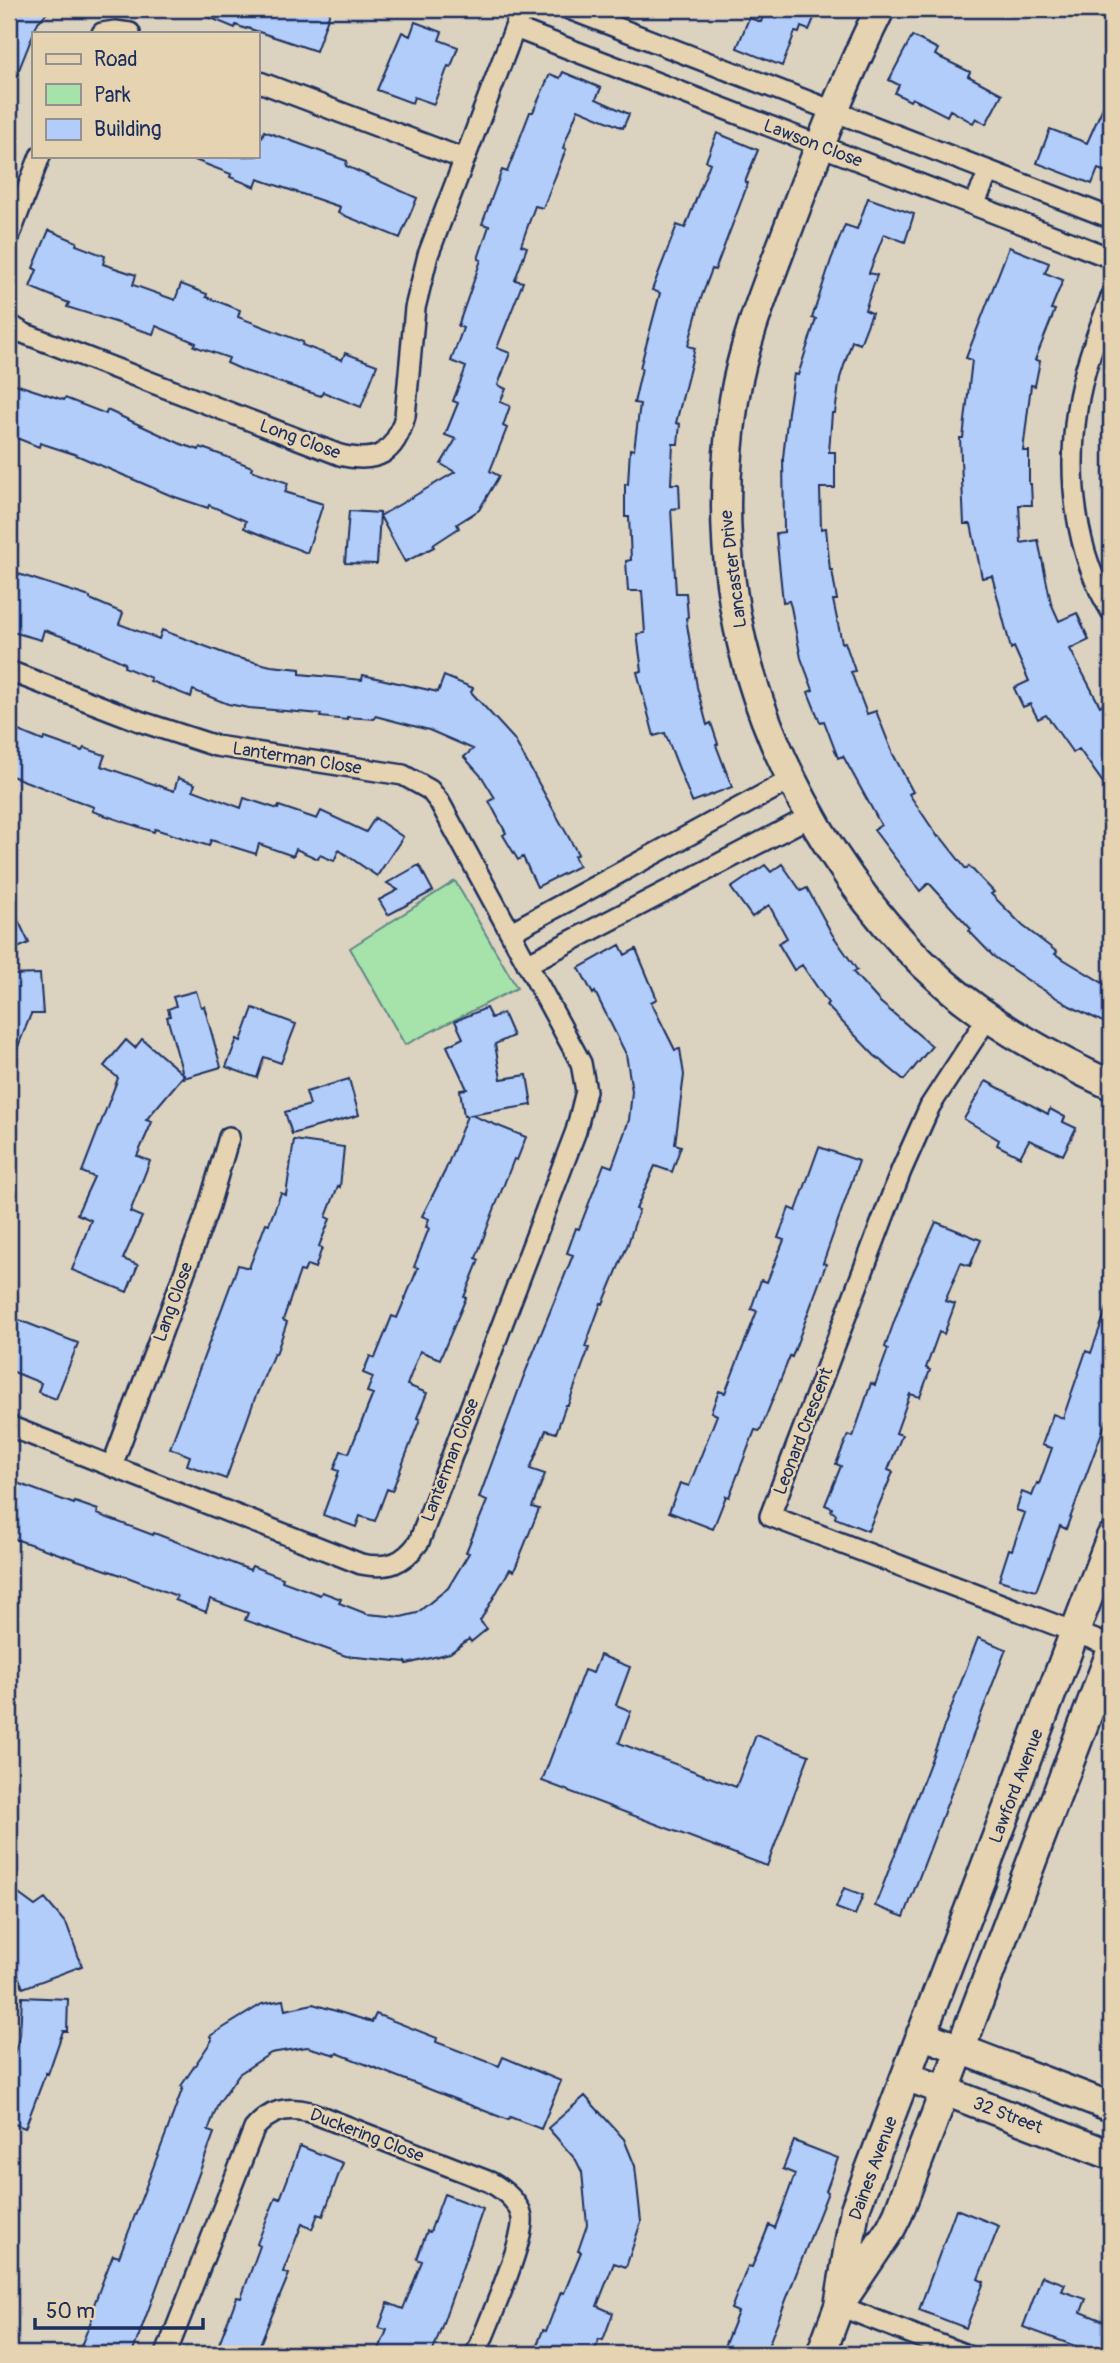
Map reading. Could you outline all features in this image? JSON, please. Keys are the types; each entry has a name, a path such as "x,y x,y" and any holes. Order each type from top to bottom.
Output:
{"street":[{"path":"569,9 1111,218"},
{"name":"Lancaster Drive","path":"880,9 834,111 751,330 735,396 725,487 726,525 731,585 744,650 775,743 811,816 853,884 888,928 947,985 988,1017 1050,1054 1111,1085"},
{"name":"Lawson Close","path":"520,16 820,146 1111,258"},
{"name":"Long Close","path":"9,324 23,333 340,455 367,459 380,456 390,448 401,432 405,416 415,308 422,275 520,16"},
{"path":"259,82 464,159"},
{"path":"9,237 39,158"},
{"path":"974,205 989,171"},
{"path":"1111,297 1093,346 1077,409 1074,461 1077,518 1099,591 1111,611"},
{"name":"Lanterman Close","path":"9,671 216,746 403,775 430,790 440,803 580,1063 584,1079 584,1101 576,1131 419,1542 411,1554 399,1563 388,1566 361,1564 9,1426"},
{"path":"510,932 793,779"},
{"path":"527,964 811,816"},
{"name":"Leonard Crescent","path":"988,1017 940,1089 921,1125 901,1171 771,1516 1111,1646"},
{"name":"Lang Close","path":"112,1466 207,1212 229,1137"},
{"name":"Lawford Avenue","path":"921,2034 1111,1537"},
{"path":"945,2091 1111,1652"},
{"path":"921,2034 1111,2107"},
{"name":"Daines Avenue","path":"821,2354 839,2306 855,2209 921,2034"},
{"name":"32 Street","path":"906,2076 1111,2155"},
{"name":"Daines Avenue","path":"839,2306 891,2228 945,2091"},
{"name":"Duckering Close","path":"166,2354 254,2129 271,2113 295,2109 321,2116 490,2182 511,2198 522,2219 520,2236 476,2354"},
{"path":"839,2306 964,2354"}],"green space":[{"path":"455,881 517,988 405,1045 350,948"}],"building":[{"path":"9,9 51,9 32,32 10,92"},
{"path":"189,9 331,9 316,51 247,28 236,25 235,28"},
{"path":"760,9 818,9 809,30 801,27 799,33 795,32 782,66 737,48 749,18 761,22 765,11"},
{"path":"415,22 442,32 439,40 458,47 434,104 414,97 412,103 377,90 402,32 410,36"},
{"path":"912,36 938,49 935,55 970,72 968,76 1002,94 986,124 976,118 973,123 950,110 947,116 912,98 910,101 895,93 899,85 889,80"},
{"path":"563,72 601,88 596,99 629,114 623,128 578,109 543,208 535,206 521,245 527,247 515,280 523,282 497,348 510,353 498,385 506,389 500,402 510,406 503,426 507,428 490,471 499,476 479,510 457,524 459,528 433,545 434,547 405,562 380,516 455,472 441,464 456,439 445,435 458,403 453,401 466,367 451,361 463,328 458,326 481,260 478,259 489,226 482,224 502,170 507,172 530,112 533,112 550,74 560,78"},
{"path":"1111,89 1111,174 1098,169 1092,184 1037,163 1050,129 1087,143"},
{"path":"264,131 347,161 346,166 417,198 400,238 338,213 340,207 258,179 255,187 230,177 231,174 190,158 259,158 259,136 262,137"},
{"path":"717,133 758,150 715,270 712,269 700,301 688,346 695,348 676,423 680,424 678,444 673,444 671,484 679,484 680,508 671,509 676,593 686,593 686,618 697,687 707,725 711,723 718,744 716,745 732,787 692,802 665,733 654,736 637,672 642,671 637,634 645,633 642,591 628,591 626,561 631,560 629,517 625,517 625,484 628,484 630,449 634,450 640,404 634,403 640,368 660,293 652,290 677,225 685,228 710,163 706,161"},
{"path":"868,198 914,214 905,242 884,234 869,273 877,275 865,310 872,313 860,344 852,341 840,378 835,413 832,413 829,452 835,452 835,488 820,488 821,529 826,528 830,570 837,600 833,600 842,643 845,642 855,671 851,672 867,714 876,711 893,754 913,792 909,794 938,837 940,836 966,869 969,866 994,892 991,894 1023,926 1057,952 1055,954 1111,988 1111,1026 1070,1006 993,956 929,883 920,891 874,830 881,825 843,756 838,758 824,721 820,722 808,692 813,690 801,658 791,607 789,601 783,602 776,533 784,532 783,458 788,412 794,374 798,375 816,319 812,318 831,260 845,225 857,229"},
{"path":"49,230 77,242 76,245 105,256 103,264 136,275 133,285 175,300 181,284 240,310 238,317 303,342 302,345 342,360 345,353 377,365 361,407 323,392 321,396 245,371 227,363 229,358 194,346 196,343 156,326 153,334 67,307 69,303 30,287 37,270 33,268"},
{"path":"1009,247 1049,263 1045,273 1063,280 1051,309 1055,310 1035,360 1040,361 1035,386 1031,385 1023,451 1029,451 1032,505 1019,505 1021,543 1038,540 1051,603 1059,621 1077,613 1089,640 1070,649 1100,706 1103,704 1111,716 1111,794 1079,749 1073,753 1046,715 1038,719 1030,704 1023,707 1014,688 1029,681 1014,647 1011,649 992,576 982,578 971,524 964,524 960,438 963,438 972,360 966,358"},
{"path":"9,382 64,400 65,398 106,414 107,410 181,444 199,450 200,447 288,483 285,492 323,504 307,553 244,528 246,521 209,505 208,508 172,496 74,454 40,443 39,447 9,435"},
{"path":"349,511 380,513 377,564 345,563"},
{"path":"9,571 90,597 123,613 119,624 159,639 162,630 234,657 271,666 300,669 300,674 362,680 363,675 438,692 444,676 473,688 471,692 514,739 578,854 574,856 579,866 537,887 523,857 518,860 503,835 506,833 489,801 495,798 482,777 464,757 473,749 429,730 375,716 374,719 347,717 347,720 320,717 321,714 249,708 228,704 193,690 191,697 150,681 151,678 124,667 125,663 81,643 44,630 41,640 9,631"},
{"path":"9,727 43,741 45,738 82,751 84,748 105,755 101,766 174,791 178,778 195,784 193,790 241,808 244,798 317,819 321,811 366,832 375,818 403,837 377,876 339,850 334,861 320,855 318,859 296,849 293,856 259,844 256,854 211,840 209,846 155,829 154,832 92,811 94,807 9,775"},
{"path":"782,864 801,891 807,888 832,934 857,970 853,972 880,1002 932,1046 904,1080 874,1055 826,1005 828,1003 802,965 794,970 778,943 787,938 769,905 752,917 731,888 765,865 771,872"},
{"path":"419,865 433,891 388,915 379,900 398,890 387,883"},
{"path":"9,901 29,943 9,952"},
{"path":"620,945 625,955 636,949 657,999 651,1002 675,1050 680,1049 684,1075 675,1144 681,1146 672,1172 655,1166 636,1209 639,1210 628,1244 603,1304 601,1303 585,1347 589,1348 568,1405 556,1433 546,1430 530,1469 545,1474 532,1507 539,1509 514,1571 510,1569 480,1621 487,1629 471,1642 469,1639 450,1653 407,1664 346,1656 245,1620 248,1613 210,1599 206,1612 175,1600 177,1596 130,1578 9,1537 9,1480 98,1510 97,1514 250,1570 252,1566 283,1578 282,1581 320,1595 322,1592 341,1599 339,1603 367,1614 401,1617 417,1613 448,1588 469,1553 466,1552 487,1501 479,1498 523,1378 573,1255 567,1253 576,1228 579,1229 604,1164 612,1167 629,1120 632,1091 626,1054 595,992 593,994 579,968"},
{"path":"40,974 43,1014 31,1014 9,1069 9,975"},
{"path":"196,991 201,1007 204,1006 221,1067 184,1078 184,1075 146,1120 152,1122 137,1156 150,1161 130,1212 142,1217 123,1259 138,1265 127,1292 72,1270 91,1220 77,1214 94,1177 82,1172 118,1078 104,1066 126,1040 135,1048 142,1039 183,1074 167,1017 170,1016 168,1009 176,1006 173,997"},
{"path":"253,1008 296,1024 281,1063 264,1057 257,1078 226,1067 237,1039 241,1041"},
{"path":"486,1008 491,1018 503,1013 513,1036 495,1044 501,1079 527,1075 532,1105 471,1115 526,1137 517,1160 514,1159 492,1215 476,1258 479,1260 464,1297 466,1298 440,1359 420,1351 407,1385 427,1393 417,1418 420,1419 392,1491 387,1489 375,1521 360,1516 356,1527 323,1515 339,1471 334,1469 341,1451 349,1453 373,1394 367,1392 373,1377 363,1373 370,1356 375,1358 392,1316 397,1318 418,1268 414,1267 429,1228 426,1227 429,1219 422,1216 445,1171 467,1116 464,1116 460,1090 467,1089 447,1046 463,1038 455,1021"},
{"path":"349,1079 359,1115 292,1134 285,1112 310,1105 306,1092"},
{"path":"986,1081 1048,1114 1050,1109 1065,1117 1063,1122 1076,1128 1063,1155 1029,1140 1020,1157 997,1145 999,1140 964,1119"},
{"path":"294,1140 344,1147 340,1187 338,1186 326,1217 330,1219 319,1246 322,1248 315,1268 307,1265 304,1272 300,1271 283,1320 287,1322 276,1354 274,1353 255,1398 226,1479 187,1465 190,1456 170,1448 238,1265 249,1268 281,1193 286,1195"},
{"path":"819,1147 859,1161 792,1357 790,1356 760,1431 755,1430 729,1497 726,1496 713,1529 669,1512 680,1483 689,1486 717,1415 711,1412 719,1391 725,1393 757,1311 751,1309 761,1280 767,1282 784,1240 778,1238 789,1208 796,1211"},
{"path":"936,1222 981,1240 970,1266 961,1263 945,1301 955,1304 944,1334 939,1332 926,1368 930,1370 920,1397 910,1394 896,1433 902,1435 888,1470 893,1472 868,1531 835,1518 836,1514 831,1511 832,1508 825,1505 841,1466 836,1464 848,1435 853,1437 871,1383 875,1385 888,1349 885,1347 907,1286"},
{"path":"1109,1302 1111,1408 1066,1529 1060,1526 1036,1591 999,1580 1025,1513 1016,1510 1022,1492 1032,1496 1037,1483 1039,1484 1052,1448 1042,1445 1053,1414 1063,1418 1086,1351 1091,1353"},
{"path":"9,1316 78,1343 56,1399 38,1392 41,1383 9,1370"},
{"path":"978,1638 1006,1649 904,1917 875,1906"},
{"path":"600,1655 630,1667 616,1705 631,1711 619,1743 736,1787 756,1735 809,1755 767,1866 542,1781 584,1670 593,1673"},
{"path":"9,1887 35,1906 45,1899 67,1925 82,1966 23,1988 9,1952"},
{"path":"844,1888 863,1895 855,1915 836,1908"},
{"path":"22,1997 68,1999 67,2031 63,2031 25,2128 9,2122 9,2071 20,2035"},
{"path":"283,2000 285,2010 313,2004 372,2022 376,2014 437,2038 436,2042 499,2066 503,2057 561,2081 541,2129 510,2117 508,2120 337,2053 336,2055 307,2047 271,2053 239,2074 218,2104 208,2131 214,2133 132,2354 82,2354 84,2348 81,2346 95,2311 92,2310 113,2255 119,2257 183,2087 181,2086 212,2040 210,2036 262,2004"},
{"path":"585,2096 624,2139 635,2166 641,2222 626,2267 614,2263 597,2306 613,2313 603,2340 599,2339 593,2354 552,2354 536,2348 581,2252 578,2251 587,2225 582,2172 576,2160 548,2128"},
{"path":"794,2141 838,2158 826,2191 828,2192 765,2354 721,2354 738,2312 731,2309 748,2266 752,2267 769,2225 775,2228 795,2174 783,2169"},
{"path":"300,2146 343,2163 323,2216 318,2214 312,2229 302,2224 283,2272 289,2274 256,2354 215,2354 237,2297 241,2298 266,2221 276,2197 280,2199"},
{"path":"444,2194 483,2209 432,2354 377,2354 387,2330 379,2328 388,2303 403,2309 422,2261 417,2259"},
{"path":"956,2209 999,2226 978,2279 984,2282 966,2328 919,2310"},
{"path":"1042,2276 1065,2284 1062,2291 1086,2299 1081,2312 1111,2324 1111,2354 1097,2354 1023,2327"}]}
